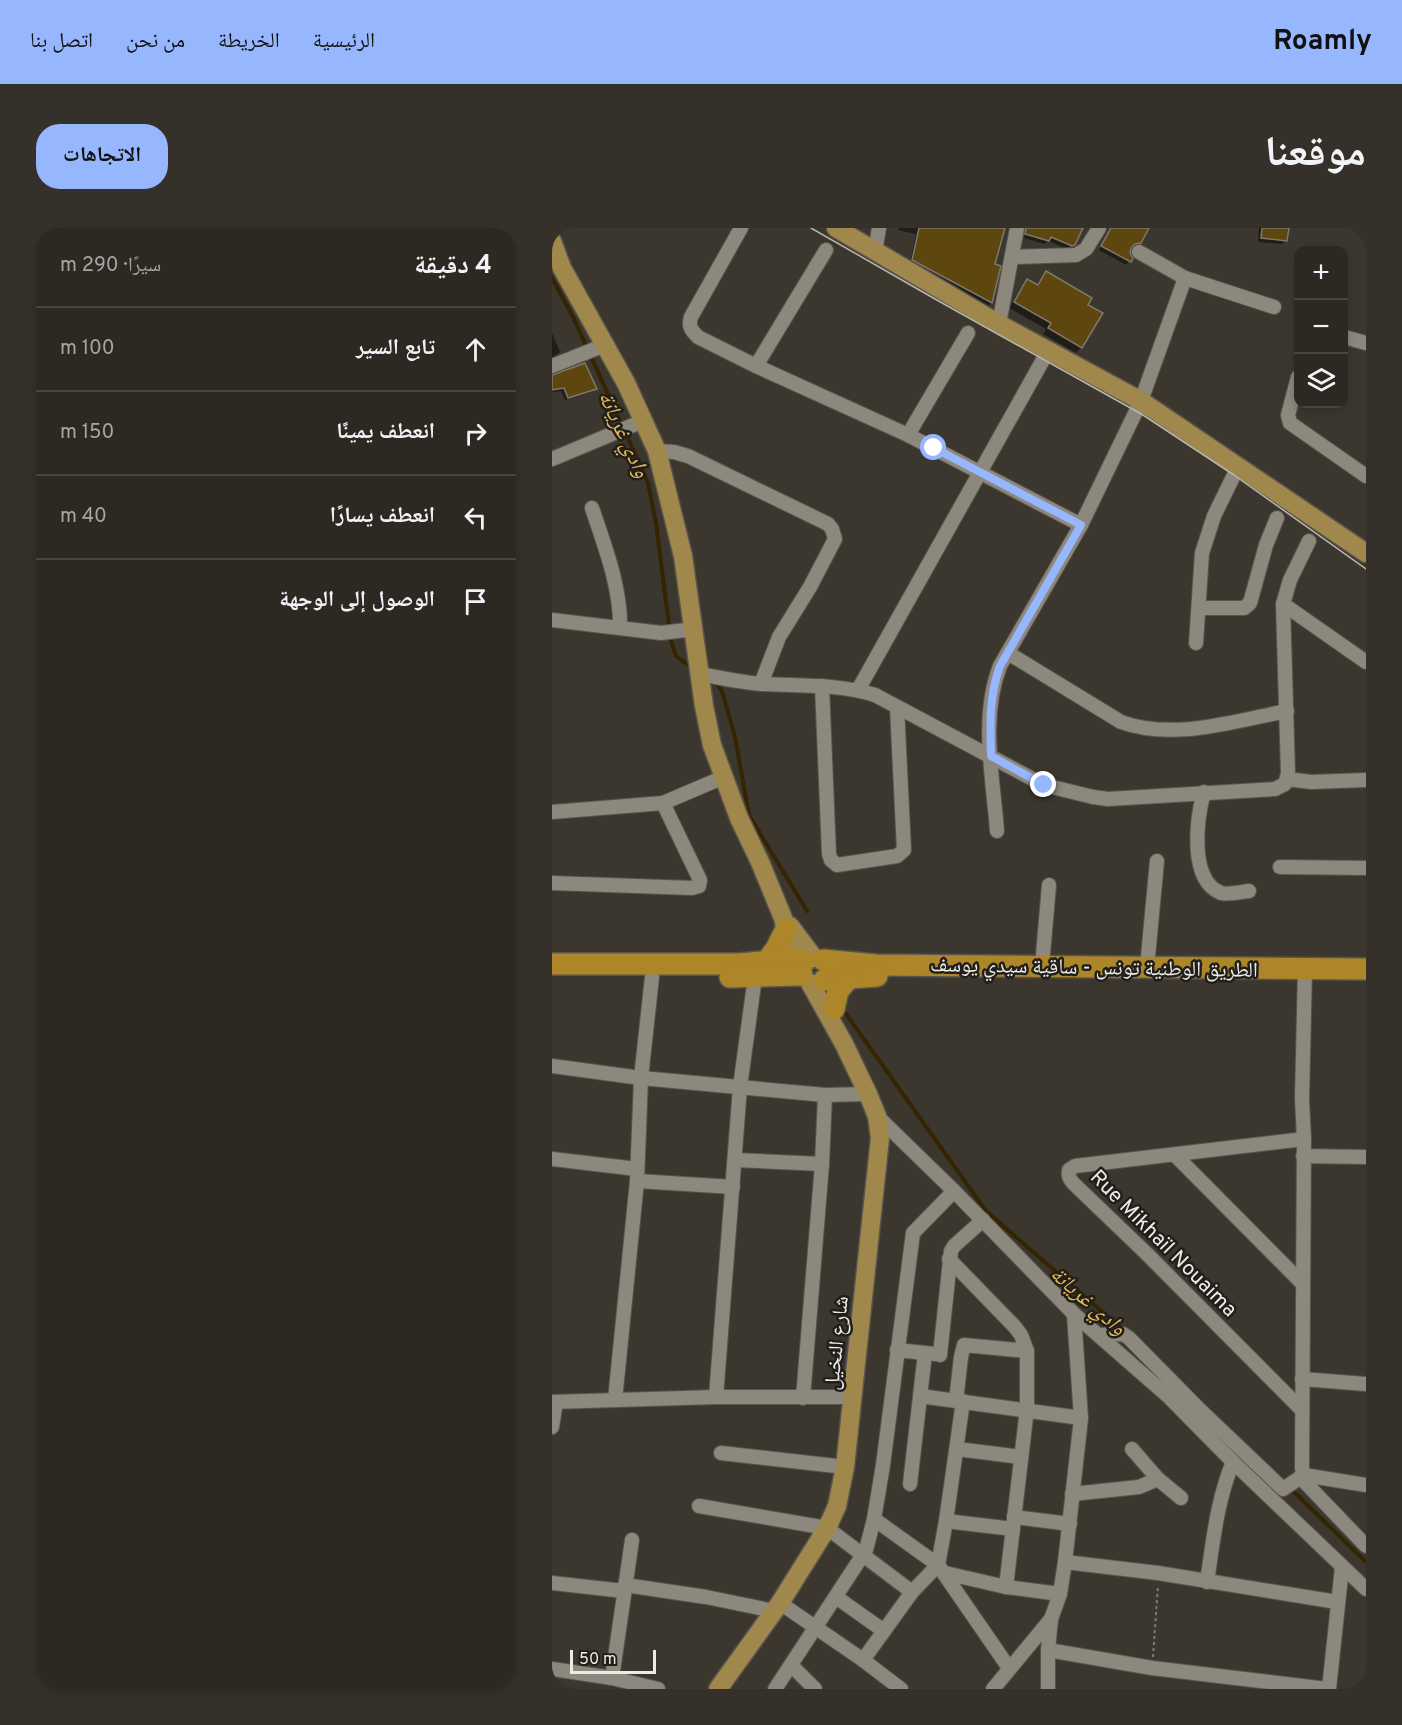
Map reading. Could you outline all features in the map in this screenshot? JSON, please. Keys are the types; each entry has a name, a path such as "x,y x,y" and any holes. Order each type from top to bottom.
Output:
{"highway":[{"path":"761,969 776,949 784,923"},
{"name":"الطريق الوطنية تونس - ساقية سيدي يوسف","path":"552,963 739,964 761,969"},
{"name":"الطريق الوطنية تونس - ساقية سيدي يوسف","path":"552,976 652,977 761,969 876,965 1147,968 1366,977"},
{"name":"الطريق الوطنية تونس - ساقية سيدي يوسف","path":"809,968 849,978 883,975 1304,974 1366,969"},
{"path":"834,1009 838,991 849,978"}],"main road":[{"path":"836,228 999,324 1141,400 1366,554"},
{"path":"552,241 595,350 626,383 636,424 657,451 684,556 686,630 700,674 712,745 739,818 760,862 784,923 834,1009 844,1044"},
{"name":"شارع النخيل","path":"718,1689 777,1607 827,1528 837,1506 845,1467 879,1155 877,1116 809,968"}],"street":[{"path":"741,228 689,323 690,329 698,337 908,435 1081,525"},
{"path":"875,252 879,228"},
{"path":"999,324 1017,228"},
{"path":"1012,257 1076,255 1086,249 1099,228"},
{"path":"756,366 826,250"},
{"path":"1139,252 1185,278 1274,307"},
{"path":"997,831 991,756 990,702 994,682 1008,653 1081,525 1141,400 1185,278"},
{"path":"908,435 968,333"},
{"path":"1348,338 1366,343"},
{"path":"552,366 595,350"},
{"path":"858,690 1048,351"},
{"path":"1294,395 1288,416 1290,423 1366,476"},
{"path":"552,459 636,424"},
{"path":"657,451 688,456 828,524 832,529 835,539 810,587 779,637 761,684"},
{"path":"1196,643 1202,553 1214,516 1234,475 1241,467"},
{"path":"592,508 610,564 620,607 620,628"},
{"path":"1199,608 1244,608 1250,603 1266,545 1277,518"},
{"path":"700,674 761,684 858,690 886,700 1044,785 1093,797 1275,789 1281,787 1287,779 1283,604 1290,580 1309,541"},
{"path":"1283,604 1366,662"},
{"path":"552,615 552,620 661,633 686,630"},
{"path":"1008,653 1121,722 1133,726 1167,730 1188,729 1287,711"},
{"path":"822,686 830,854 831,860 837,865 897,856 904,850 897,707"},
{"path":"552,812 663,803 724,777"},
{"path":"1287,779 1311,782 1366,780"},
{"path":"1204,792 1197,837 1199,860 1206,879 1211,886 1222,893 1249,891"},
{"path":"552,883 692,888 699,886 700,880 663,803"},
{"path":"1147,968 1157,861"},
{"path":"1280,867 1366,868"},
{"path":"1042,966 1049,885"},
{"path":"716,1397 740,1087 761,969"},
{"path":"1304,974 1302,1476 1361,1534 1366,1546"},
{"path":"615,1400 637,1175 641,1078 652,977"},
{"path":"552,1066 641,1078 825,1095 868,1094"},
{"path":"803,1398 822,1164 825,1095"},
{"path":"877,1116 1074,1314 1169,1397 1233,1462 1366,1589"},
{"name":"Rue Mikhaïl Nouaima","path":"1302,1410 1069,1178 1070,1170 1075,1166 1304,1139"},
{"path":"1175,1155 1301,1282"},
{"path":"1303,1156 1366,1157"},
{"path":"552,1159 637,1175 733,1187"},
{"path":"735,1160 822,1164"},
{"path":"775,1689 864,1557 874,1519 913,1233 921,1222 954,1191"},
{"path":"910,1484 920,1396 932,1354 949,1259 954,1246 982,1220"},
{"path":"949,1259 1015,1327 1027,1351 1027,1409 1006,1587"},
{"path":"1048,1689 1048,1650 1052,1618 1060,1594 1065,1562 1081,1418 1074,1314"},
{"path":"1099,1335 1123,1334 1129,1338 1283,1489"},
{"path":"863,1660 912,1592 942,1569 946,1521 957,1449 962,1347 967,1344 1027,1351"},
{"path":"897,1350 961,1357"},
{"path":"1302,1380 1366,1384"},
{"path":"920,1396 1081,1418"},
{"path":"552,1427 554,1402 716,1397 853,1397"},
{"path":"957,1449 1021,1457"},
{"path":"1132,1449 1158,1479 1181,1498"},
{"path":"721,1453 845,1467"},
{"path":"1207,1582 1217,1519 1226,1478 1233,1462"},
{"path":"1272,1499 1302,1476 1366,1485"},
{"path":"1072,1494 1139,1486 1158,1479"},
{"path":"699,1506 827,1528 912,1592"},
{"path":"874,1519 942,1569 1009,1668"},
{"path":"946,1521 1070,1524"},
{"path":"612,1678 632,1540"},
{"path":"1065,1562 1158,1573 1337,1602"},
{"path":"1048,1650 1152,1668 1328,1689 1342,1567"},
{"path":"942,1569 1006,1587 1060,1594"},
{"path":"552,1583 624,1588 777,1607 817,1627 901,1689"},
{"path":"836,1597 884,1631"},
{"path":"993,1689 1052,1618"},
{"path":"792,1666 814,1689"},
{"path":"552,1670 612,1678 653,1688"}],"path":[{"path":"1152,1668 1158,1573"}],"building":[{"path":"919,228 1005,228 995,264 1001,266 992,303 912,260"},
{"path":"1026,228 1083,228 1075,245 1072,246 1051,237 1049,241 1025,234"},
{"path":"1111,228 1149,228 1141,243 1131,248 1130,253 1133,258 1131,262 1101,246"},
{"path":"1262,228 1289,228 1287,241 1261,238"},
{"path":"1046,271 1092,298 1088,305 1103,313 1082,348 1048,328 1051,323 1014,302 1027,279 1038,285"},
{"path":"585,363 597,389 568,398 564,388 552,390 552,375"}],"waterway":[{"name":"وادي غريانة","path":"552,278 574,319 648,483 656,523 671,641 676,656 688,665"},
{"name":"وادي غريانة","path":"715,682 722,691 735,737 749,815 807,911"},
{"name":"وادي غريانة","path":"844,1011 986,1211 1122,1329"},
{"name":"وادي غريانة","path":"1291,1489 1366,1562"}],"tram line":[{"path":"811,228 1143,415 1234,475 1366,569"}],"route":[{"path":"934,448 1081,525 1000,666 990,702 991,756 1044,785"}]}
